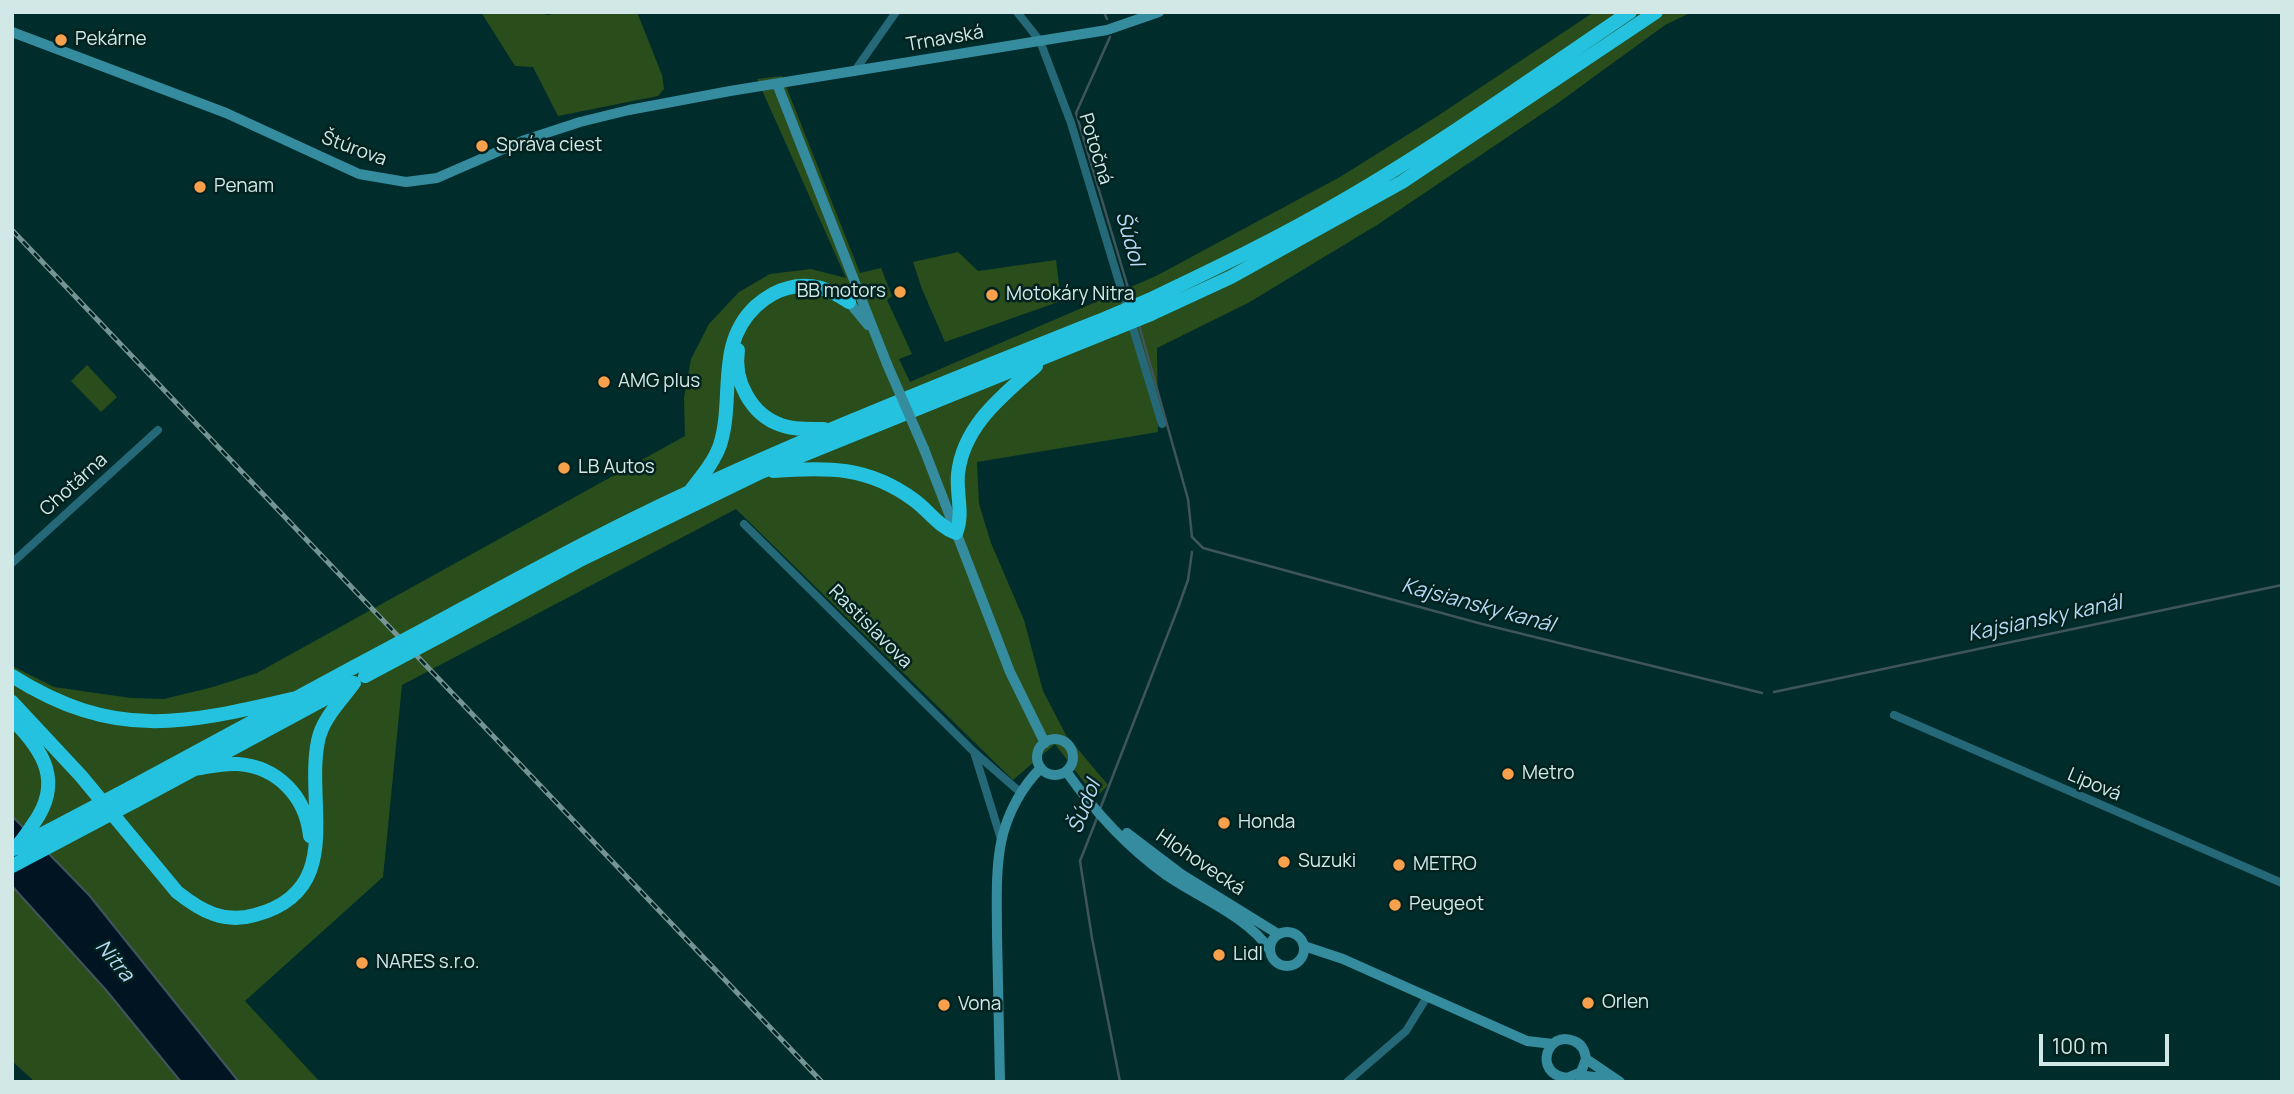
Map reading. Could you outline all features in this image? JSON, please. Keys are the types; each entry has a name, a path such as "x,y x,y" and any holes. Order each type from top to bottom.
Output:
{"highway":[{"path":"1150,307 1344,200 1493,105 1630,12"},
{"path":"12,676 50,698 71,706 114,718 152,722 206,718 296,698 358,675 427,628 687,493 829,430 1231,277 1402,182 1656,12"},
{"path":"687,493 712,464 721,442 730,353 739,329 752,310 770,295 806,285 835,292 849,302"},
{"path":"829,430 781,425 760,413 746,395 741,383 737,356 747,326 774,299 807,291 849,302"},
{"path":"14,849 132,794 194,769 358,675 440,636 578,561 761,472 1043,360 1112,323"},
{"path":"761,472 819,468 864,474 899,490 928,512 943,528 956,533 961,521 957,487 960,461 971,434 992,406 1043,360"},
{"path":"12,702 81,776 177,892 210,914 238,918 264,913 279,906 303,883 311,868 316,855 317,837 318,740 326,720 358,675"},
{"path":"12,691 87,772 169,875 195,899 228,912 255,910 276,901 290,890 306,866 310,838 303,806 282,780 262,770 241,764 194,769"},
{"path":"12,866 296,698"},
{"path":"12,719 36,746 48,773 47,798 42,811 14,849"}],"street":[{"path":"853,72 896,12"},
{"name":"Potočná","path":"1017,12 1040,41 1071,123 1162,424"},
{"name":"Trnavská","path":"777,84 1107,30 1156,13"},
{"name":"Štúrova","path":"12,32 226,113 359,174 397,181 436,178 522,141 603,116 777,84"},
{"path":"777,84 887,364 925,449 1010,672 1045,743"},
{"path":"858,288 849,302 879,343"},
{"name":"Chotárna","path":"12,563 158,430"},
{"name":"Rastislavova","path":"744,524 974,752 1021,793"},
{"name":"Lipová","path":"1894,715 2282,883"},
{"path":"1032,778 1035,725"},
{"path":"1057,740 1069,746 1073,761 1066,771 1054,775 1041,768 1037,755 1045,743 1057,740"},
{"name":"Rastislavova","path":"974,752 1002,840"},
{"path":"1000,1082 997,907 1002,840 1006,824 1021,793 1041,768"},
{"path":"1066,771 1104,818"},
{"name":"Hlohovecká","path":"1104,818 1132,848 1200,898 1245,924 1261,937 1269,949"},
{"name":"Hlohovecká","path":"1104,818 1181,874 1278,934"},
{"path":"1343,959 1301,959 1289,967 1272,959 1269,949 1278,934 1295,934 1304,946 1343,959 1527,1041 1553,1044"},
{"path":"1301,959 1304,946"},
{"path":"1347,1082 1406,1031 1427,997"},
{"path":"1546,1058 1553,1044 1562,1039 1576,1041 1583,1048 1586,1059 1584,1067 1577,1075"},
{"path":"1527,1041 1546,1058 1549,1069 1557,1076 1567,1078 1577,1075 1618,1081"},
{"path":"1586,1059 1618,1081"}],"green space":[{"path":"481,12 540,12 547,15 564,12 637,12 662,75 664,89 658,96 558,116 533,67 515,66"},
{"path":"1594,12 1692,12 1665,25 1558,103 1377,225 1248,303 1157,348 1158,432 977,462 979,504 991,543 1024,620 1043,691 1066,735 1108,785 1096,798 1055,744 1013,780 736,509 402,685 383,877 245,1001 320,1082 239,1082 89,895 12,816 12,666 54,687 131,698 164,699 257,673 685,436 684,398 691,359 709,324 739,292 770,274 811,269 846,278 757,79 782,76 860,273 881,268 892,296 887,300 912,354 899,359 910,382 1156,276 1340,177"},
{"name":"Motokáry Nitra","path":"958,252 978,271 1056,260 1061,301 945,342 913,262"},
{"path":"87,365 117,397 101,412 71,381"},
{"path":"12,886 106,990 181,1082 35,1082 12,1061"}],"water":[{"name":"Nitra","path":"12,816 89,895 239,1082 181,1082 106,990 12,886"}],"waterway":[{"name":"Šúdol","path":"1104,12 1107,19"},
{"name":"Šúdol","path":"1110,37 1076,113 1132,301"},
{"name":"Kajsiansky kanál","path":"1139,325 1188,499 1192,537 1203,548 1482,624 1762,693"},
{"name":"Šúdol","path":"1100,809 1178,608 1188,580 1192,552"},
{"name":"Kajsiansky kanál","path":"1774,692 2282,585"},
{"name":"Šúdol","path":"1097,818 1080,861 1120,1082"}],"railway":[{"path":"12,230 822,1082"}],"place":[{"name":"Pekárne","path":"61,40"},
{"name":"Správa ciest","path":"482,146"},
{"name":"Penam","path":"200,187"},
{"name":"BB motors","path":"900,292"},
{"name":"Motokáry Nitra","path":"992,295"},
{"name":"AMG plus","path":"604,382"},
{"name":"LB Autos","path":"564,468"},
{"name":"Metro","path":"1508,774"},
{"name":"Honda","path":"1224,823"},
{"name":"Suzuki","path":"1284,862"},
{"name":"METRO","path":"1399,865"},
{"name":"Peugeot","path":"1395,905"},
{"name":"Lidl","path":"1219,955"},
{"name":"NARES s.r.o.","path":"362,963"},
{"name":"Orlen","path":"1588,1003"},
{"name":"Vona","path":"944,1005"}]}
